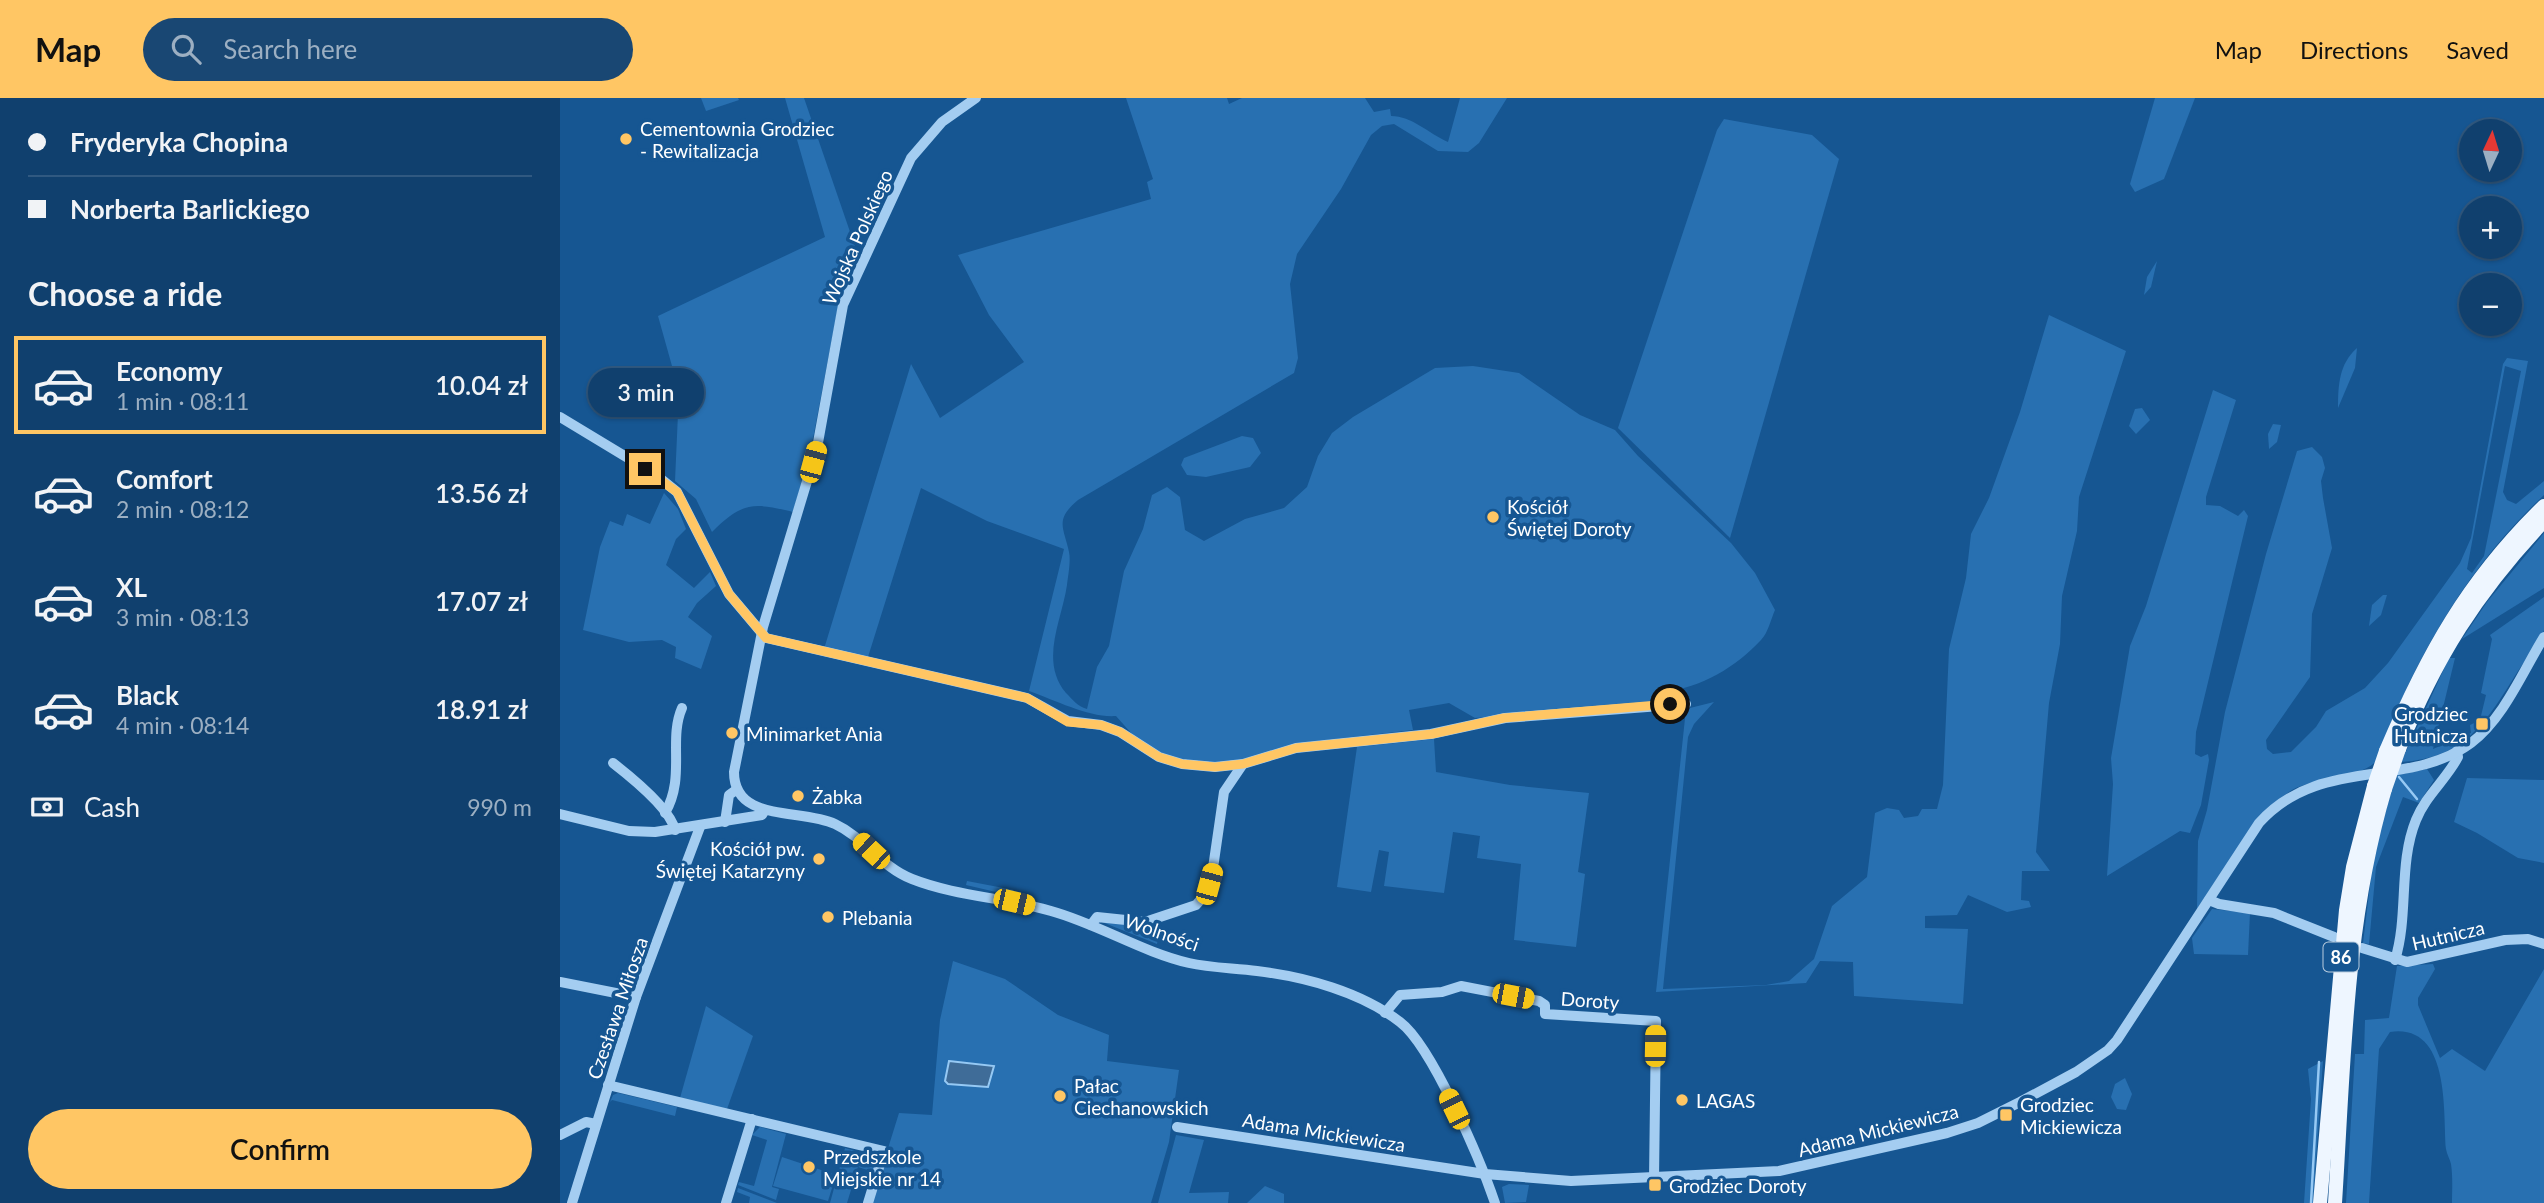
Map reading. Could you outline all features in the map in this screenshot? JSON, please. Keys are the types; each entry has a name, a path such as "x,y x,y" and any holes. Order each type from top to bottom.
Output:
{"main road":[{"name":"86","path":"2320,1203 2346,910 2353,867 2392,750 2441,632 2501,551 2544,506"},
{"name":"86","path":"2392,750 2451,638 2510,557 2544,521"},
{"name":"86","path":"2335,1203 2358,905 2380,787"}],"street":[{"name":"Wojska Polskiego","path":"725,822 729,796 736,790 734,772 762,633 817,448 843,305 911,158 942,122 976,98"},
{"path":"560,417 656,475 677,492 729,594 762,633 781,643 1027,698 1068,722 1101,725 1120,732 1159,757 1182,764 1215,767 1243,764 1296,748 1432,734 1504,718 1686,704"},
{"name":"Adama Mickiewicza","path":"1177,1127 1485,1174 1571,1181 1779,1171 1947,1133 1978,1123 2076,1072 2117,1040 2259,823 2285,799 2303,789 2340,778 2432,761 2457,751 2487,727 2544,637"},
{"path":"666,813 677,778 677,728 682,708"},
{"path":"2395,960 2415,822 2426,797 2454,764 2457,751"},
{"path":"2432,761 2443,777"},
{"path":"613,764 635,780 666,813 675,830"},
{"path":"1091,925 1097,917 1145,922 1196,905 1203,897 1213,868 1224,792 1243,764"},
{"name":"Wolności","path":"736,790 743,800 765,810 834,823 857,838 885,864 914,880 1040,908 1190,963 1278,974 1324,985 1385,1013 1408,1028 1424,1048 1485,1174 1495,1203"},
{"name":"Wolności","path":"560,814 629,831 701,827 762,815 765,810"},
{"name":"Czesława Miłosza","path":"572,1203 636,997 701,827"},
{"path":"2209,900 2218,904 2274,913 2334,937"},
{"name":"Hutnicza","path":"2362,948 2395,960 2419,961 2460,948 2505,940 2528,939 2544,944"},
{"path":"560,982 636,997"},
{"name":"Doroty","path":"1385,1013 1400,996 1442,992 1461,985 1539,1001 1545,1005 1545,1014 1656,1021 1654,1179"},
{"path":"608,1086 884,1151 868,1203"},
{"path":"726,1203 752,1119"},
{"path":"560,1135 586,1122 596,1124"}],"shaded area":[{"path":"701,98 738,98 739,100 706,111"},
{"path":"785,98 804,98 859,258 838,307 811,449 793,512 768,507 749,507 732,515 712,532 696,499 675,481 679,391 658,316 825,237"},
{"path":"1126,98 1227,98 1229,104 1242,98 1365,98 1374,112 1390,109 1391,116 1413,122 1448,142 1460,98 1507,98 1479,143 1468,152 1438,151 1394,124 1382,126 1371,135 1341,189 1297,254 1290,284 1298,358 1294,373 1078,500 1066,513 1063,530 1070,560 1053,654 1058,681 1075,702 1087,709 1097,667 1109,646 1124,571 1143,529 1152,495 1167,487 1180,497 1185,530 1204,541 1245,519 1284,508 1307,487 1318,456 1332,433 1353,417 1435,368 1473,366 1519,373 1580,415 1615,430 1638,456 1731,543 1755,573 1775,610 1761,640 1741,659 1704,681 1665,691 1668,702 1475,718 1449,703 1409,710 1413,730 1309,742 1230,763 1177,761 1139,742 1116,716 1084,712 1029,691 1064,549 987,521 921,488 868,657 824,649 911,364 940,418 1024,362 989,315 958,255 1151,199 1147,182 1153,179"},
{"path":"2155,98 2195,98 2164,179 2135,192 2130,184"},
{"path":"1724,119 1812,135 1839,159 1730,538 1618,428 1717,130"},
{"path":"2157,261 2151,287 2144,295 2147,277"},
{"path":"2049,315 2126,351 2079,497 2077,531 2062,596 2060,644 2049,703 2036,852 2050,871 2022,871 2021,900 2029,901 2031,907 2007,912 1968,895 1957,915 1925,916 1925,928 1968,929 1963,1004 1854,996 1853,962 1820,961 1806,983 1656,992 1686,709 1714,702 1694,724 1688,737 1663,989 1766,985 1789,981 1814,959 1832,906 1867,877 1875,813 1887,808 1899,810 1904,818 1918,816 1922,809 1937,809 1943,785 1949,649 1966,578 1971,534 1989,498 2020,412"},
{"path":"2357,348 2355,368 2338,408 2339,383 2343,368"},
{"path":"2507,358 2528,361 2503,492 2507,500 2516,504 2544,481 2544,495 2490,553 2445,618 2407,687 2377,760 2361,771 2313,782 2292,790 2279,800 2266,812 2241,845 2197,909 2198,841 2207,810 2225,712 2266,554 2297,451 2312,447 2322,457 2325,468 2321,481 2332,548 2312,614 2310,677 2266,740 2267,749 2273,754 2291,752 2316,727 2326,711 2365,688 2388,663 2460,563 2471,538 2503,364","holes":["2505,366 2521,371 2484,556 2472,573 2467,569"]},
{"path":"2213,390 2236,400 2206,497 2206,505 2220,506 2238,516 2244,510 2248,516 2196,732 2195,754 2201,757 2208,754 2209,760 2201,805 2190,833 2180,831 2107,876 2113,784 2111,758 2130,646 2146,606"},
{"path":"2142,408 2150,420 2136,434 2129,426 2135,409"},
{"path":"2273,424 2281,425 2277,442 2269,449 2268,434"},
{"path":"1242,436 1253,438 1261,453 1250,467 1206,477 1187,475 1181,465 1184,458"},
{"path":"664,493 678,509 686,529 676,539 666,565 694,588 710,572 716,586 697,603 688,617 712,636 701,669 675,658 676,647 662,640 629,642 583,630 600,547 610,521 623,526 627,514 650,524"},
{"path":"2544,533 2544,588 2462,639 2487,602"},
{"path":"2383,595 2387,595 2381,615 2369,626 2372,605"},
{"path":"2544,597 2542,635 2484,721 2472,734 2458,745 2442,753 2401,762 2449,658 2455,658 2433,749 2471,733 2470,725 2480,720 2486,695 2481,693 2492,639 2490,635"},
{"path":"1434,739 1436,772 1510,785 1589,793 1578,872 1585,874 1576,947 1514,940 1521,864 1477,858 1480,836 1453,832 1444,893 1384,886 1389,852 1379,850 1371,892 1337,887 1357,747"},
{"path":"2427,769 2434,780 2419,803 2403,797 2376,867 2369,944 2363,943 2374,852 2396,775"},
{"path":"2467,778 2544,780 2544,863 2518,858 2454,822"},
{"path":"967,881 1014,890 1013,896 966,885"},
{"path":"2212,909 2250,913 2248,955 2194,954 2192,938"},
{"path":"1102,922 1161,922 1157,944"},
{"path":"953,961 1005,979 1058,1015 1109,1035 1107,1061 1179,1070 1169,1142 1151,1203 871,1203 899,1113 932,1115 940,1020"},
{"path":"2433,964 2435,969 2418,998 2418,1005 2440,1058 2452,1049 2485,1071 2544,969 2544,1203 2452,1203 2452,1169 2446,1149 2443,1094 2434,1056 2424,1041 2410,1033 2390,1032 2379,1049 2369,1203 2346,1203 2355,1054 2364,1054 2365,1020 2389,1018 2397,966"},
{"path":"706,1006 753,1036 727,1109 680,1098"},
{"path":"949,1061 994,1066 988,1087 948,1084 945,1081"},
{"path":"2323,1061 2313,1203 2304,1203 2311,1099 2308,1069"},
{"path":"2125,1078 2132,1094 2126,1110 2117,1109 2111,1097 2115,1084"},
{"path":"618,1093 677,1107 675,1116 612,1100 610,1102 613,1095"},
{"path":"760,1127 786,1134 772,1187 779,1189 776,1200 738,1185 739,1182 754,1186 767,1140 752,1135"},
{"path":"1176,1135 1204,1140 1189,1193 1229,1192 1228,1203 1158,1203"},
{"path":"845,1148 877,1157 874,1172 858,1167 847,1203 830,1203"},
{"path":"782,1157 836,1175 828,1201 773,1186"},
{"path":"1509,1184 1529,1185 1526,1202 1505,1203 1502,1187"},
{"path":"1265,1186 1284,1194 1284,1203 1247,1203"},
{"path":"738,1188 777,1203 749,1203 750,1197 737,1192"}],"waterway":[{"path":"2399,777 2417,799"},
{"path":"2311,1203 2319,1062"}],"place":[{"name":"Cementownia Grodziec - Rewitalizacja","path":"626,139"},
{"name":"Kościół Świętej Doroty","path":"1493,517"},
{"name":"Grodziec Hutnicza","path":"2482,724"},
{"name":"Minimarket Ania","path":"732,733"},
{"name":"Żabka","path":"798,796"},
{"name":"Kościół pw. Świętej Katarzyny","path":"819,859"},
{"name":"Plebania","path":"828,917"},
{"name":"Pałac Ciechanowskich","path":"1060,1096"},
{"name":"LAGAS","path":"1682,1100"},
{"name":"Grodziec Mickiewicza","path":"2006,1115"},
{"name":"Przedszkole Miejskie nr 14","path":"809,1167"},
{"name":"Grodziec Doroty","path":"1655,1185"}],"route":[{"path":"645,469 677,492 729,594 766,638 1027,698 1068,722 1101,725 1120,732 1149,752 1182,764 1215,767 1243,764 1296,748 1432,734 1504,718 1602,712 1670,704"}]}
